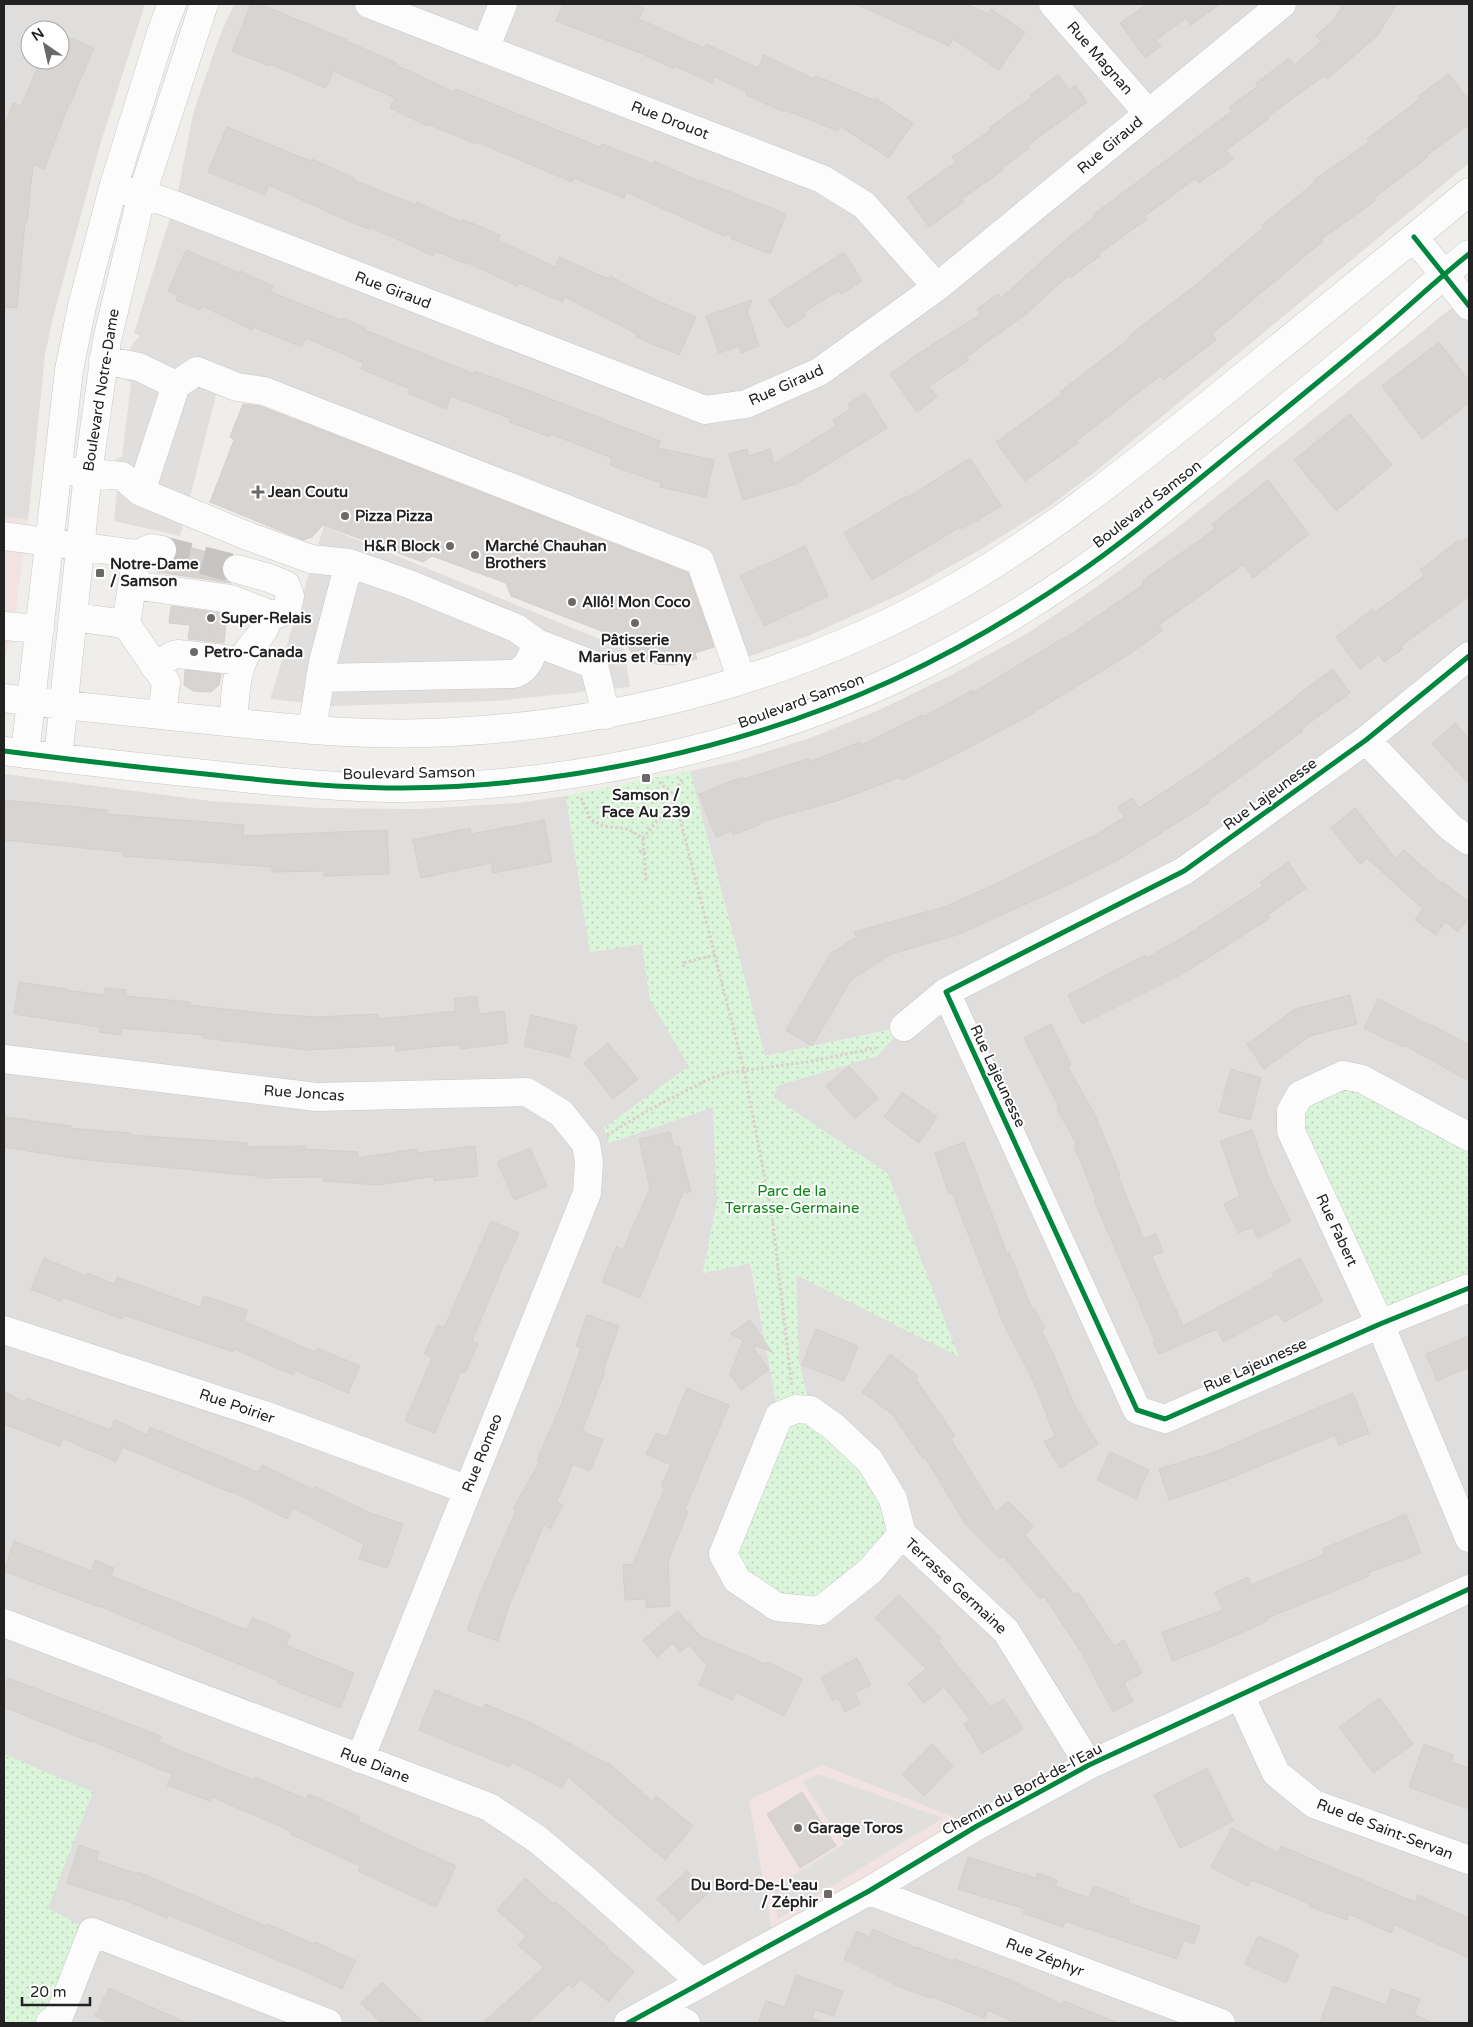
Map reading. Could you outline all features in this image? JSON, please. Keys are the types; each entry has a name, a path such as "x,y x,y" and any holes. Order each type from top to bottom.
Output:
{"street":[{"name":"Boulevard Notre-Dame","path":"14,752 32,701 70,370 82,306 113,188 172,4"},
{"name":"Boulevard Notre-Dame","path":"58,758 88,473 103,360 112,313 142,194 204,4"},
{"name":"Rue Drouot","path":"369,4 822,179 864,205 937,287"},
{"path":"485,49 503,4"},
{"name":"Rue Magnan","path":"1053,4 1148,113"},
{"name":"Rue Giraud","path":"113,188 142,194 706,410 746,404 819,372 937,287 1282,4"},
{"path":"4,698 312,730 381,733 450,732 514,728 606,714 664,702 742,680 808,658 879,628 947,592 1010,554 1072,512 1152,450 1469,192"},
{"path":"1414,237 1469,306"},
{"name":"Boulevard Samson","path":"14,752 127,766 318,785 396,788 478,785 554,777 640,762 721,742 801,716 891,681 940,657 1028,607 1082,571 1164,508 1371,338 1469,254"},
{"path":"103,360 139,367 176,385 242,408"},
{"path":"140,492 176,385 197,372 237,387 264,391 700,561 742,680"},
{"path":"58,471 122,476 140,492 245,535 310,559 349,563 498,619 516,628 537,643 594,665 606,714"},
{"path":"4,536 150,552 133,585 126,624 166,682 162,715"},
{"path":"312,730 320,678 349,563"},
{"path":"133,585 231,599 269,614 279,614 287,609 290,596 286,585 236,569"},
{"path":"233,722 242,661 265,630 269,614"},
{"path":"73,618 126,624"},
{"path":"4,626 40,629"},
{"path":"320,678 513,674 526,666 537,643"},
{"path":"154,666 178,654 242,661"},
{"name":"Rue Lajeunesse","path":"904,1027 946,992 1184,871 1366,740 1469,656"},
{"path":"1366,740 1450,827 1469,841"},
{"name":"Rue Lajeunesse","path":"946,992 1137,1410 1165,1419 1380,1324 1469,1288"},
{"name":"Rue Joncas","path":"4,1059 316,1097 527,1092 561,1113 595,1140"},
{"name":"Rue Fabert","path":"1469,1137 1362,1079 1343,1075 1300,1095 1290,1111 1291,1131 1380,1324 1469,1538"},
{"name":"Rue Romeo","path":"360,1760 587,1194 589,1162 595,1140"},
{"name":"Rue Poirier","path":"4,1330 264,1415 468,1490"},
{"name":"Terrasse Germaine","path":"902,1534 870,1571 820,1611 777,1607 737,1580 723,1554 779,1416 796,1409 810,1410 834,1427 870,1461 893,1499 902,1534 1006,1631 1089,1765"},
{"name":"Chemin du Bord-de-l'Eau","path":"628,2023 869,1891 977,1826 1089,1765 1469,1589"},
{"name":"Rue Diane","path":"4,1623 360,1760 489,1807 537,1839 702,1983"},
{"name":"Rue de Saint-Servan","path":"1240,1695 1276,1773 1314,1804 1469,1860"},
{"name":"Rue Zéphyr","path":"869,1891 1221,2023"},
{"path":"50,2023 60,2014 92,1932 328,2023"},
{"path":"655,2008 686,2023"}],"path":[{"path":"674,795 683,776"},
{"path":"655,779 674,795 676,801 744,1070 772,1216 793,1390"},
{"path":"578,791 591,820 604,826 628,829 643,838"},
{"path":"646,882 641,852 643,838 671,804 676,801"},
{"path":"641,852 648,854"},
{"path":"684,967 683,963 715,955"},
{"path":"595,1140 654,1107 726,1073 807,1062 876,1048"}],"shaded area":[{"path":"4,4 145,4 100,145 53,317 45,355 28,520 4,517"},
{"path":"234,4 1469,4 1469,163 1096,471 1050,506 983,548 903,593 808,636 747,657 134,333 178,192 193,114 218,40"},
{"path":"1469,294 1469,2023 4,2023 4,774 211,801 319,808 418,809 518,803 566,796 590,952 642,944 650,1000 689,1066 605,1128 609,1143 713,1107 717,1201 703,1273 750,1263 779,1416 810,1409 799,1361 796,1274 958,1356 887,1173 773,1097 779,1085 877,1056 902,1027 765,1056 690,771 736,761 813,737 879,710 953,674 1028,633 1095,588 1172,532"},
{"path":"139,336 224,364 180,536 114,521 117,491 113,489 116,459 122,457 131,383 126,380 130,348"},
{"path":"4,517 28,520 16,609 4,665"},
{"path":"324,526 624,649 630,687 495,701 333,706 270,699"},
{"path":"822,1765 977,1826 774,1942 749,1800"},
{"path":"818,1774 943,1818 778,1919 771,1889 844,1844 803,1782"}],"green space":[{"name":"Parc de la Terrasse-Germaine","path":"690,771 765,1056 904,1027 877,1056 779,1085 773,1097 887,1173 959,1357 796,1275 799,1361 810,1410 834,1427 902,1534 820,1611 777,1607 723,1554 779,1416 751,1263 703,1273 717,1201 713,1107 609,1143 604,1128 689,1066 650,1000 642,944 590,952 566,796"},
{"path":"1343,1075 1469,1137 1469,1288 1380,1324 1291,1131 1300,1095"},
{"path":"4,1754 93,1792 48,1908 92,1932 50,2023 4,2023"}],"building":[{"path":"251,4 260,4 347,40 454,92 456,89 600,147 602,144 653,164 654,161 699,181 786,214 770,254 732,239 729,234 724,236 626,192 624,198 574,178 572,182 477,142 476,144 428,124 427,126 390,108 395,98 333,71 326,88 270,64 269,66 232,51"},
{"path":"563,4 632,4 644,8 639,19 704,48 706,44 758,68 764,55 814,79 816,76 874,100 875,98 913,123 889,158 840,126 838,131 785,110 784,112 746,95 747,92 715,77 712,83 675,66 674,69 640,53 556,21"},
{"path":"856,4 966,4 988,14 991,9 1025,32 999,70 953,39 949,46"},
{"path":"1147,4 1220,4 1191,25 1186,18 1156,40 1161,46 1145,58 1120,23"},
{"path":"1343,4 1397,4 1377,36 1327,79 1324,76 1267,117 1269,119 1226,150 1233,159 1199,183 1196,178 1145,216 1147,219 1070,278 1068,276 1026,314 967,357 969,360 929,386 937,397 917,412 890,374 919,353 981,314 977,309 998,294 1001,298 1063,242 1095,217 1093,215 1232,111 1229,107 1258,86 1256,83 1289,58 1294,65 1321,42 1316,35 1334,20"},
{"path":"70,38 94,48 69,104 44,169 33,165 27,222 25,222 17,308 4,307 4,128 13,103 21,106 37,70 70,70"},
{"path":"1449,74 1469,101 1469,124 1374,198 1376,200 1322,239 1323,241 1212,334 1216,340 1163,380 1160,376 1076,441 1078,443 1025,481 996,442 1062,394 1060,392 1198,283 1264,227 1262,225 1315,182 1314,180 1369,142 1367,139 1420,99 1418,96"},
{"path":"1058,75 1069,90 1075,85 1087,102 1027,146 1029,148 1002,168 1003,170 962,199 964,202 929,227 907,197 956,162 952,157 991,130 989,128 1032,97 1030,95"},
{"path":"227,127 311,161 312,159 354,178 354,180 415,205 417,202 461,222 462,219 500,235 498,240 555,267 559,257 609,279 610,276 654,299 696,317 679,355 636,337 637,334 565,297 563,302 519,283 517,286 466,262 466,264 435,251 433,256 370,227 369,229 339,217 269,185 265,195 208,172"},
{"path":"186,250 273,286 271,292 341,320 342,318 366,328 365,330 424,354 474,374 475,371 522,388 660,441 658,448 714,460 706,497 660,487 661,483 610,465 612,458 551,434 550,437 509,422 511,419 451,396 446,409 408,393 410,389 361,369 364,363 306,338 302,347 253,327 252,330 202,306 200,310 176,300 178,295 168,291"},
{"path":"844,252 862,281 841,294 838,291 804,312 806,316 787,328 769,300"},
{"path":"752,300 746,315 748,313 759,346 741,353 739,346 719,353 706,316"},
{"path":"1439,342 1469,381 1469,403 1422,439 1382,386"},
{"path":"865,393 887,428 796,484 743,500 729,454 747,449 749,456 770,449 774,464 836,426 833,420 851,409 848,404"},
{"path":"243,404 260,406 688,573 714,647 695,653 697,659 673,665 641,660 632,653 622,639 511,596 506,583 432,556 423,562 323,525 312,537 303,540 210,502 234,440 230,437"},
{"path":"1350,414 1392,465 1336,511 1294,460"},
{"path":"970,458 1001,506 962,529 960,527 872,580 844,533 906,496 907,498"},
{"path":"1268,480 1309,534 1253,578 1243,565 1159,625 1163,630 1125,657 1023,719 953,756 902,780 900,777 837,801 760,822 761,824 733,835 731,831 716,837 699,794 742,777 743,779 808,759 809,762 860,742 861,745 922,715 923,717 973,690 974,692 1066,638 1144,584 1142,581 1215,529 1212,524"},
{"path":"1469,536 1469,596 1401,646 1403,649 1384,662 1379,655 1360,669 1336,637 1373,609 1375,612 1424,576 1420,570 1459,540 1461,542"},
{"path":"176,544 228,557 222,564 222,572 226,580 231,583 157,572 159,565 168,564 174,560 177,552"},
{"path":"805,546 828,596 764,626 740,576"},
{"path":"171,606 227,614 224,643 188,639 190,625 169,623"},
{"path":"1333,669 1350,693 1301,729 1303,731 1209,800 1210,802 1118,860 1068,885 957,935 891,954 851,980 812,1046 786,1030 831,953 857,937 854,932 944,907 1093,837 1124,817 1118,807 1132,798 1139,808 1205,765"},
{"path":"185,670 221,674 219,685 211,692 193,691 184,685"},
{"path":"1455,723 1469,739 1469,784 1432,744"},
{"path":"4,800 107,810 107,814 244,825 243,836 387,830 389,874 324,876 324,871 272,872 272,867 123,856 123,852 4,840"},
{"path":"1355,808 1396,859 1404,850 1442,884 1443,882 1469,902 1469,917 1458,932 1445,922 1436,935 1415,920 1423,909 1367,858 1360,864 1331,828"},
{"path":"544,820 552,862 493,873 491,863 421,878 413,840 470,828 471,834"},
{"path":"1288,862 1306,888 1268,915 1270,918 1184,973 1082,1024 1068,995 1145,955 1147,958 1182,938 1263,886 1260,882"},
{"path":"19,982 105,995 105,988 126,990 126,996 190,1002 190,1005 270,1014 317,1017 378,1014 378,1019 456,1011 454,999 477,996 479,1014 504,1011 508,1043 460,1049 460,1044 396,1051 395,1045 308,1050 203,1038 203,1035 122,1028 121,1035 99,1032 100,1027 14,1014"},
{"path":"1350,995 1357,1024 1310,1036 1264,1069 1247,1044 1295,1009"},
{"path":"1378,999 1469,1045 1469,1081 1404,1045 1403,1047 1364,1028"},
{"path":"531,1015 577,1026 569,1057 524,1046"},
{"path":"1051,1024 1071,1065 1068,1067 1094,1113 1144,1239 1156,1234 1163,1252 1152,1256 1183,1326 1274,1277 1272,1273 1300,1258 1323,1301 1284,1322 1278,1313 1223,1342 1217,1329 1159,1354 1094,1200 1096,1199 1074,1146 1077,1145 1057,1109 1059,1107 1024,1038"},
{"path":"608,1043 638,1079 613,1099 584,1063"},
{"path":"849,1066 878,1098 855,1119 826,1086"},
{"path":"1231,1069 1261,1078 1250,1120 1219,1112"},
{"path":"902,1092 937,1117 919,1143 884,1117"},
{"path":"4,1117 71,1126 70,1128 130,1133 130,1135 248,1143 247,1147 305,1146 305,1149 358,1152 358,1158 416,1149 417,1153 475,1146 478,1176 434,1181 433,1176 379,1185 323,1181 323,1177 258,1178 257,1176 78,1159 4,1147"},
{"path":"1252,1130 1268,1176 1291,1221 1258,1238 1252,1227 1239,1233 1224,1204 1240,1196 1220,1141"},
{"path":"670,1132 674,1147 679,1146 691,1192 683,1192 640,1298 602,1282 616,1247 623,1250 650,1188 639,1139"},
{"path":"964,1142 1007,1253 1009,1252 1032,1309 1034,1308 1045,1328 1041,1330 1075,1406 1098,1444 1060,1468 1044,1442 1055,1436 1032,1378 1005,1327 952,1193 949,1194 935,1153"},
{"path":"530,1148 547,1186 514,1200 497,1162"},
{"path":"491,1221 519,1233 472,1341 478,1344 465,1373 461,1371 435,1433 405,1421 432,1358 424,1354 438,1325 444,1328"},
{"path":"44,1258 86,1276 87,1273 115,1284 117,1277 200,1307 204,1296 247,1310 244,1321 315,1352 317,1348 360,1366 348,1393 295,1370 293,1375 234,1349 233,1352 124,1315 122,1319 63,1297 61,1301 31,1289"},
{"path":"587,1315 619,1326 603,1371 605,1372 582,1431 603,1440 590,1471 573,1464 557,1502 563,1505 550,1529 544,1525 508,1608 498,1641 467,1630 480,1594 516,1510 513,1509 540,1461 537,1460 561,1405 581,1348 576,1346"},
{"path":"750,1320 772,1352 757,1346 754,1348 769,1370 741,1390 730,1374 743,1340 730,1334"},
{"path":"816,1329 858,1346 844,1381 802,1365"},
{"path":"1469,1336 1469,1367 1437,1381 1426,1354"},
{"path":"890,1354 918,1376 916,1379 955,1436 951,1439 996,1512 1008,1501 1033,1526 1025,1535 1075,1595 1078,1592 1114,1646 1124,1640 1142,1673 1124,1683 1133,1701 1113,1712 1081,1652 1044,1596 1040,1599 1003,1556 1000,1559 966,1525 925,1457 923,1459 892,1414 862,1392"},
{"path":"687,1388 729,1405 685,1509 688,1511 668,1561 670,1606 646,1608 646,1599 625,1600 623,1565 633,1564 665,1488 661,1486 671,1465 646,1454 656,1433 667,1437"},
{"path":"4,1391 25,1403 27,1398 110,1430 115,1420 147,1435 150,1427 258,1472 262,1465 314,1490 316,1487 368,1512 403,1524 387,1568 359,1559 364,1544 293,1508 287,1519 233,1492 123,1447 116,1462 63,1438 60,1446 4,1424"},
{"path":"1353,1393 1369,1433 1339,1445 1335,1435 1221,1482 1169,1500 1159,1469 1200,1456 1200,1458"},
{"path":"1110,1452 1149,1470 1136,1499 1097,1480"},
{"path":"1406,1514 1421,1553 1368,1573 1369,1576 1266,1619 1267,1621 1214,1645 1172,1661 1162,1632 1223,1610 1215,1592 1248,1577 1251,1585 1325,1554 1322,1549"},
{"path":"14,1541 91,1571 95,1560 114,1568 111,1576 247,1630 252,1618 291,1634 286,1645 354,1673 340,1708 99,1606 4,1571"},
{"path":"899,1595 941,1638 938,1641 991,1707 1004,1699 1023,1729 982,1753 964,1724 970,1720 944,1687 924,1703 908,1683 926,1669 875,1618"},
{"path":"678,1611 700,1636 766,1664 767,1662 802,1679 784,1716 736,1692 733,1700 699,1685 707,1666 689,1645 680,1652 673,1643 657,1657 643,1640"},
{"path":"857,1658 871,1685 855,1693 860,1703 845,1712 838,1698 833,1701 821,1677"},
{"path":"8,1678 161,1736 159,1742 254,1780 255,1777 306,1799 309,1794 360,1817 358,1821 456,1866 436,1907 358,1871 360,1866 290,1834 291,1831 212,1797 210,1801 167,1785 172,1774 4,1707 4,1689"},
{"path":"435,1690 483,1709 485,1704 529,1722 609,1763 652,1801 656,1796 693,1826 665,1860 568,1777 562,1788 512,1762 510,1767 419,1730"},
{"path":"1380,1698 1413,1744 1373,1773 1339,1727"},
{"path":"932,1744 953,1766 924,1796 902,1774"},
{"path":"1424,1744 1454,1755 1451,1762 1469,1768 1469,1809 1409,1787"},
{"path":"1207,1768 1233,1821 1180,1848 1154,1795"},
{"path":"802,1792 836,1846 800,1868 767,1814"},
{"path":"1232,1828 1278,1853 1281,1846 1415,1902 1418,1895 1469,1918 1469,1958 1395,1925 1391,1933 1349,1914 1347,1920 1309,1906 1310,1904 1252,1880 1248,1886 1211,1867"},
{"path":"79,1845 99,1852 96,1860 137,1874 138,1872 266,1926 268,1924 314,1944 315,1942 356,1961 342,1989 304,1971 169,1915 167,1918 120,1898 119,1900 67,1883"},
{"path":"968,1857 1036,1878 1038,1873 1057,1880 1055,1886 1089,1898 1094,1886 1129,1899 1128,1903 1200,1926 1194,1944 1183,1940 1177,1959 1065,1921 1063,1927 1023,1913 1025,1909 958,1889"},
{"path":"687,1871 708,1893 679,1921 657,1899"},
{"path":"525,1878 554,1904 556,1902 634,1971 609,2002 580,1979 573,1988 569,1984 528,2023 483,2023 544,1967 518,1945 526,1936 497,1910"},
{"path":"873,1929 916,1948 953,1961 954,1959 1008,1979 1063,2005 1064,2001 1118,2023 1016,2023 988,2010 984,2018 930,1996 930,1998 900,1987 844,1959 857,1931 869,1937"},
{"path":"1258,1936 1299,1954 1286,1983 1245,1964"},
{"path":"796,1975 843,1991 834,2016 815,2010 812,2018 822,2021 821,2023 758,2023 766,2001 785,2007"},
{"path":"382,1982 424,2023 381,2023 361,2003"},
{"path":"1333,1986 1386,2005 1392,1989 1420,1999 1414,2015 1430,2021 1429,2023 1320,2023"},
{"path":"109,1988 187,2023 111,2023 95,2016"}],"tunnel":[{"path":"162,550 237,569"}],"cycle path":[{"path":"1414,237 1469,306"},
{"path":"4,751 135,767 285,782 355,787 464,786 527,780 653,759 716,744 777,725 836,704 893,680 941,656 988,631 1077,574 1114,548 1167,506 1351,355 1469,254"},
{"path":"1469,656 1366,740 1184,871 946,992 1137,1410 1165,1419 1380,1324 1469,1288"},
{"path":"628,2023 869,1891 977,1826 1089,1765 1469,1589"}],"place":[{"name":"Jean Coutu","path":"258,492"},
{"name":"Pizza Pizza","path":"345,516"},
{"name":"H&R Block","path":"450,546"},
{"name":"Marché Chauhan Brothers","path":"475,555"},
{"name":"Notre-Dame / Samson","path":"100,573"},
{"name":"Allô! Mon Coco","path":"572,602"},
{"name":"Super-Relais","path":"211,618"},
{"name":"Pâtisserie Marius et Fanny","path":"635,623"},
{"name":"Petro-Canada","path":"194,652"},
{"name":"Samson / Face Au 239","path":"646,778"},
{"name":"Garage Toros","path":"798,1828"},
{"name":"Du Bord-De-L'eau / Zéphir","path":"828,1894"}]}
